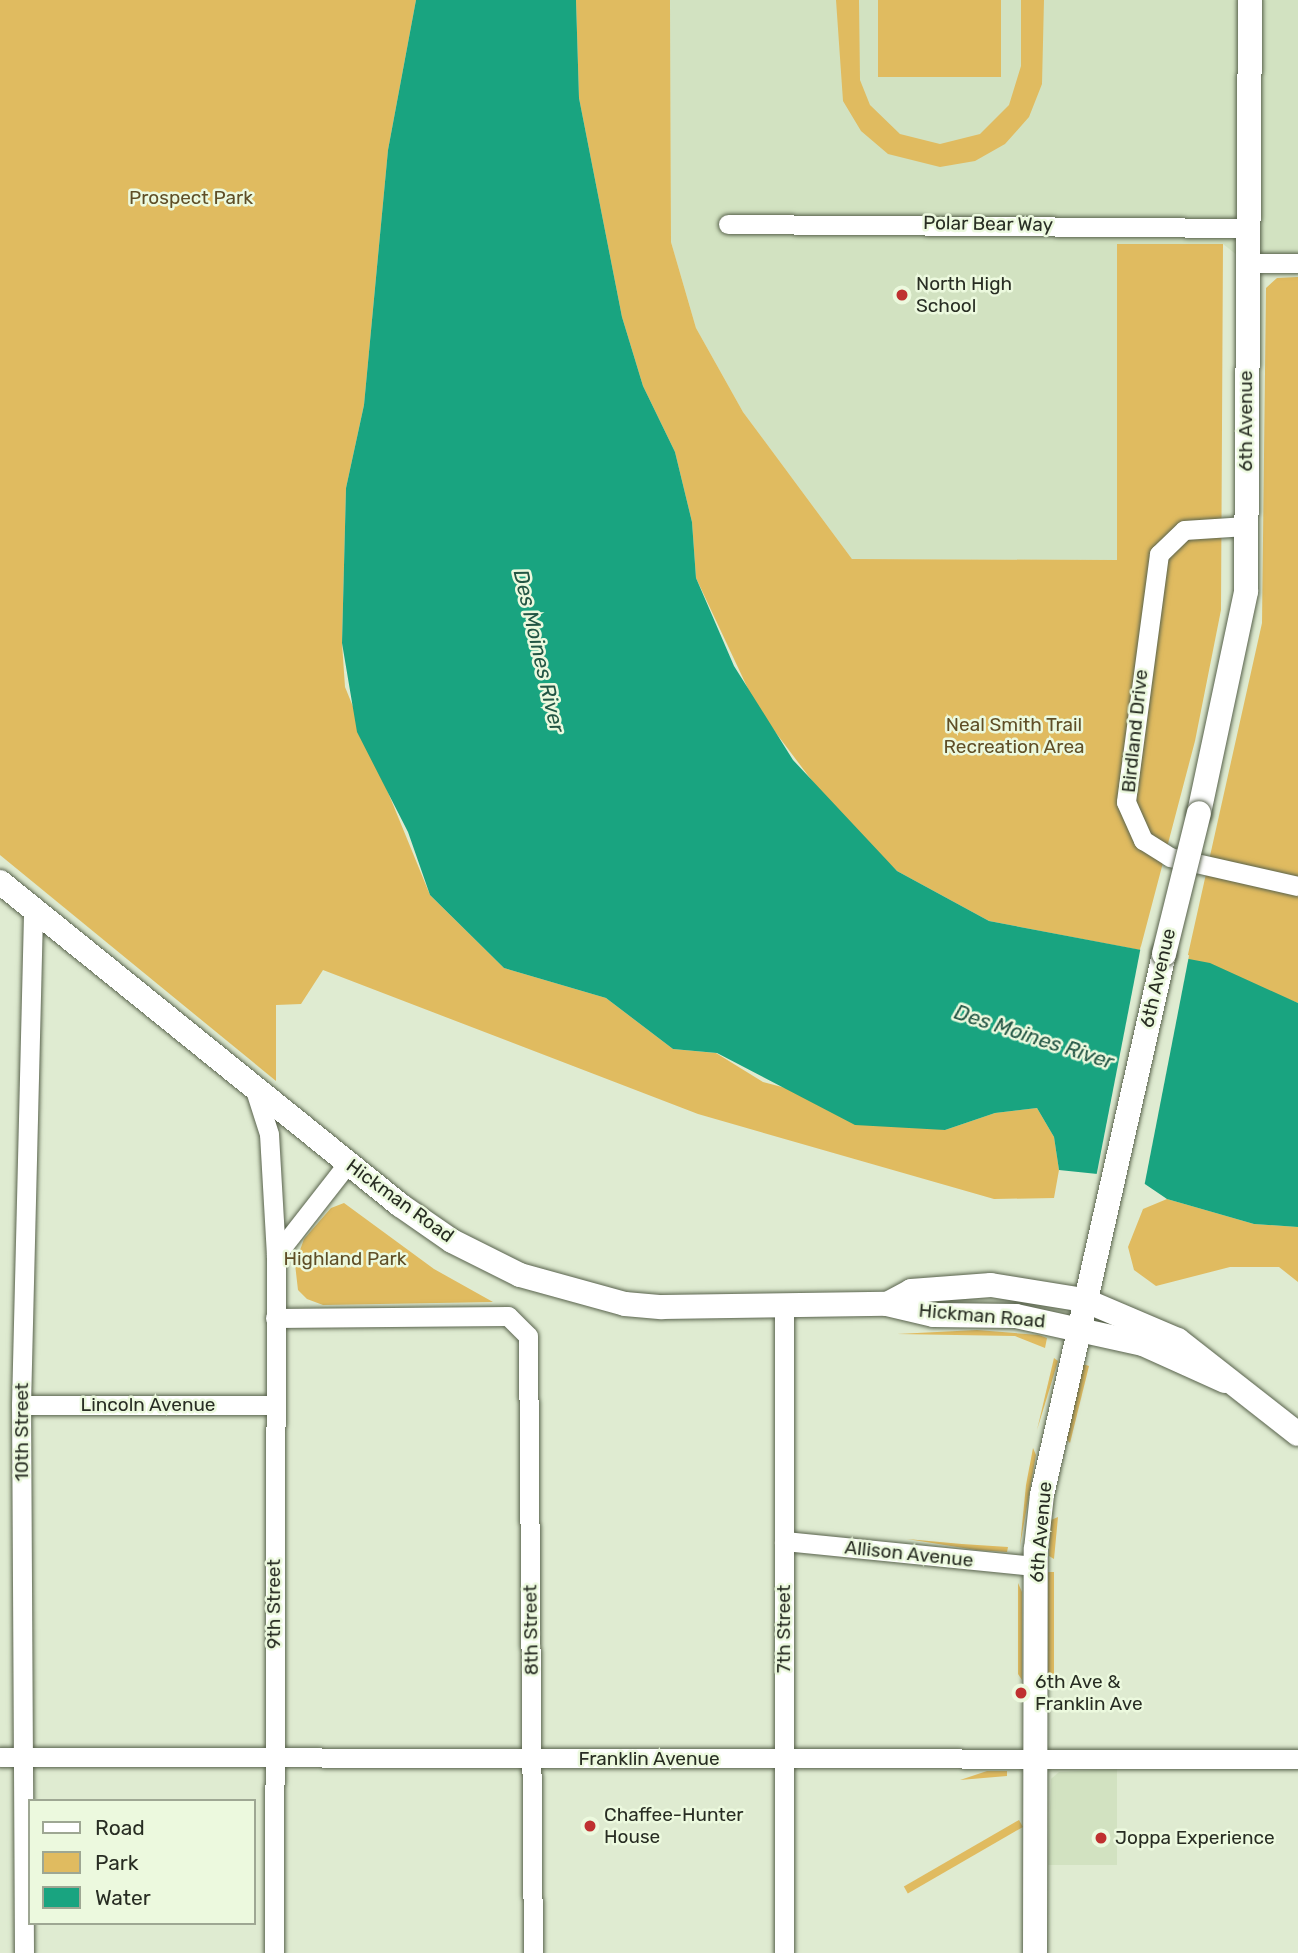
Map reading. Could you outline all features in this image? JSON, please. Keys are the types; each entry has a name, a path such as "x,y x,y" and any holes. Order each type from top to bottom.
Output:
{"main road":[{"name":"6th Avenue","path":"1035,1953 1035,1566 1042,1495 1102,1221 1242,623 1246,526 1250,0"},
{"name":"Hickman Road","path":"0,882 348,1163 452,1241 520,1275 625,1304 887,1304 934,1315 1016,1316 1078,1326 1143,1344 1224,1381"},
{"name":"Hickman Road","path":"887,1304 911,1291 991,1285 1084,1300 1178,1340 1207,1359 1224,1381"},
{"path":"1224,1381 1298,1434"}],"street":[{"name":"Polar Bear Way","path":"728,224 1247,228"},
{"path":"1247,263 1298,263"},
{"name":"Birdland Drive","path":"1246,526 1184,530 1159,554 1126,802 1143,840 1170,858 1298,886"},
{"name":"10th Street","path":"24,1953 21,1405 33,911"},
{"name":"9th Street","path":"255,1090 269,1134 276,1255 274,1953"},
{"path":"276,1255 348,1163"},
{"name":"7th Street","path":"783,1953 784,1306"},
{"name":"8th Street","path":"275,1318 508,1316 528,1336 533,1953"},
{"name":"Lincoln Avenue","path":"21,1405 275,1405"},
{"name":"Allison Avenue","path":"783,1541 1035,1566"},
{"name":"Franklin Avenue","path":"0,1757 1298,1759"}],"shaded area":[{"name":"North High School","path":"670,0 1298,0 1298,263 1247,263 1223,244 1118,244 1117,560 852,559 743,412 696,328 671,242"},
{"path":"1117,1769 1117,1865 1048,1865 1051,1779 1059,1772"}],"green space":[{"name":"Prospect Park","path":"0,0 416,0 388,150 364,405 346,488 342,643 345,687 430,895 504,968 606,998 673,1049 716,1053 763,1082 945,1130 995,1113 1037,1108 1054,1137 1059,1170 1054,1198 994,1199 698,1114 323,970 301,1004 276,1005 276,1081 0,855"},
{"name":"Neal Smith Trail Recreation Area","path":"576,0 670,0 671,242 696,328 743,412 852,559 1117,560 1117,244 1223,244 1221,610 1195,741 1140,950 989,921 897,871 838,815 757,708 696,578 692,522 675,452 643,386 622,317 579,98"},
{"path":"836,0 859,0 860,80 870,105 900,134 940,144 980,134 1009,105 1021,66 1021,0 1044,0 1042,84 1029,117 1005,144 975,161 940,167 888,154 861,131 843,101"},
{"path":"878,0 1001,0 1001,77 878,77"},
{"path":"1298,277 1298,1003 1187,959 1262,623 1266,288 1277,278"},
{"path":"1167,1199 1254,1224 1298,1227 1298,1282 1279,1267 1230,1267 1156,1286 1134,1270 1128,1247 1143,1209"},
{"name":"Highland Park","path":"344,1203 434,1269 493,1302 323,1305 307,1299 298,1290 295,1264 304,1239 331,1208"},
{"path":"977,1330 1047,1338 1045,1348 1015,1336 897,1334"},
{"path":"1054,1358 1058,1361 1037,1430"},
{"path":"1083,1364 1089,1366 1070,1443 1066,1439"},
{"path":"1033,1448 1036,1455 1020,1546 1026,1485"},
{"path":"1058,1517 1054,1559 1049,1556 1051,1520"},
{"path":"907,1539 1008,1547 1007,1552 976,1550"},
{"path":"1048,1572 1054,1572 1054,1687 1048,1687"},
{"path":"1018,1583 1022,1592 1022,1680 1018,1674"},
{"path":"987,1771 1007,1771 1007,1776 960,1780"},
{"path":"1019,1820 1023,1827 908,1893 904,1886"}],"water":[{"name":"Des Moines River","path":"416,0 576,0 579,98 622,317 643,386 675,452 692,522 696,578 734,666 793,760 897,871 989,921 1210,963 1298,1003 1298,1227 1254,1224 1167,1199 1136,1178 1059,1170 1054,1137 1037,1108 995,1113 945,1130 855,1125 717,1053 673,1049 606,998 504,968 430,895 408,832 357,732 342,643 346,488 364,405 388,150"}],"pier":[{"path":"1141,946 1189,955 1144,1185 1096,1176"}],"place":[{"name":"North High School","path":"902,295"},
{"name":"6th Ave & Franklin Ave","path":"1021,1693"},
{"name":"Chaffee-Hunter House","path":"590,1826"},
{"name":"Joppa Experience","path":"1101,1838"}]}
